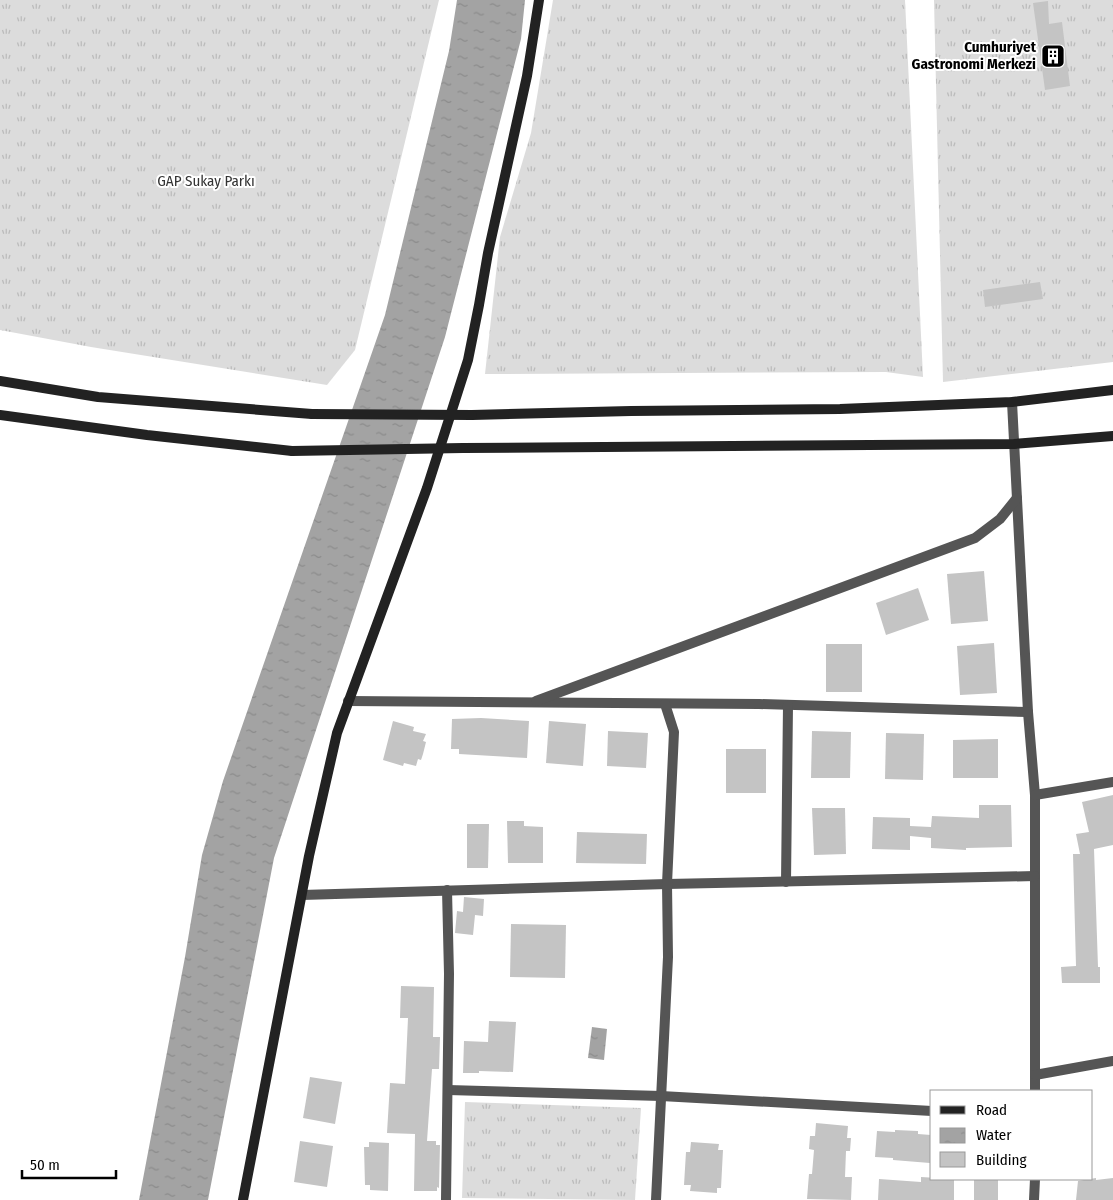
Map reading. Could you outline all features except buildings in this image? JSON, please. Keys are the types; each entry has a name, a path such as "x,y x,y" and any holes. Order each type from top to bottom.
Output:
{"main road":[{"path":"243,1200 302,895 337,733 427,488 468,360 488,253 527,76 539,0"},
{"path":"0,381 98,397 312,414 472,415 840,409 1012,402 1113,390"},
{"path":"0,415 17,419 146,435 292,451 1014,444 1113,436"}],"street":[{"path":"1012,402 1028,712 1035,795 1035,1090"},
{"path":"530,703 975,538 1000,519 1017,498"},
{"path":"348,701 788,705 1028,712"},
{"path":"656,1200 668,957 667,884 674,732 665,704"},
{"path":"786,882 788,705"},
{"path":"1035,795 1113,782"},
{"path":"302,895 667,884 1035,876"},
{"path":"446,1200 449,974 447,890"},
{"path":"1035,1075 1113,1060"},
{"path":"448,1090 661,1096 930,1112"},
{"path":"1034,1180 1034,1200"}],"green space":[{"name":"GAP Sukay Parkı","path":"0,0 439,0 355,350 327,385 91,347 0,330"},
{"path":"553,0 905,0 923,377 886,372 485,374 500,237 531,133"},
{"path":"934,0 1113,0 1113,362 943,382"},
{"path":"465,1102 641,1108 635,1200 462,1198"}],"water":[{"path":"457,0 525,0 521,39 445,337 274,858 208,1200 139,1200 185,957 202,855 223,781 385,315 449,51"},
{"path":"592,1027 607,1029 604,1060 588,1058"}],"place":[{"name":"Cumhuriyet Gastronomi Merkezi","path":"1053,56"}]}
